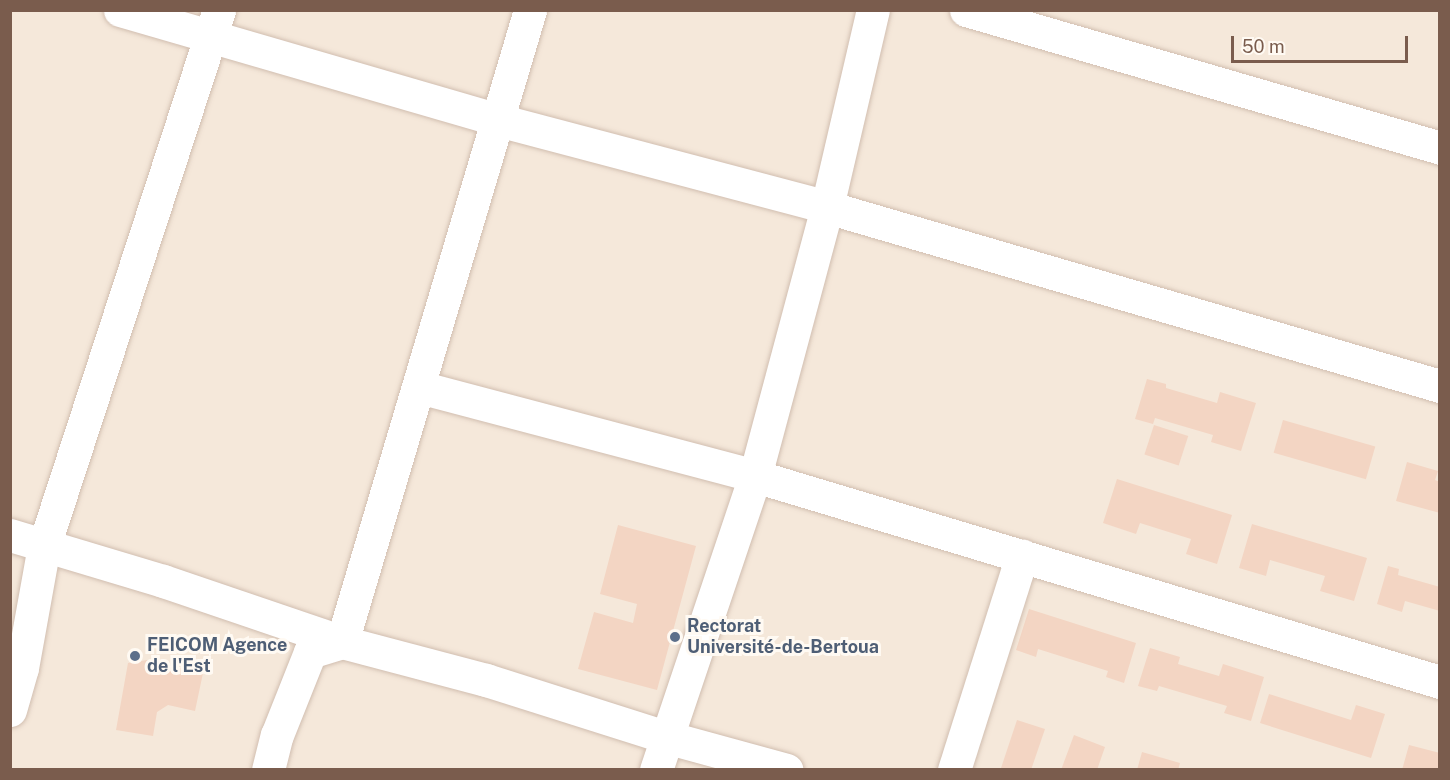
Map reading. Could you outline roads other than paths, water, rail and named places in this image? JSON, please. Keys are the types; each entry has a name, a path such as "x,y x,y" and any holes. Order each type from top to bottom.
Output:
{"street":[{"path":"120,10 215,25 498,120 827,207 1440,386"},
{"path":"342,642 530,10"},
{"path":"656,770 755,476 827,207 873,10"},
{"path":"966,10 1440,148"},
{"path":"10,710 16,668 44,546 215,25"},
{"path":"418,387 755,476 1440,682"},
{"path":"10,536 163,580 342,642 486,680 666,737 787,770"},
{"path":"954,770 1022,555"},
{"path":"268,770 277,735 310,652 342,642"}],"place":[{"name":"Rectorat Université-de-Bertoua","path":"675,637"},
{"name":"FEICOM Agence de l'Est","path":"135,656"}]}
